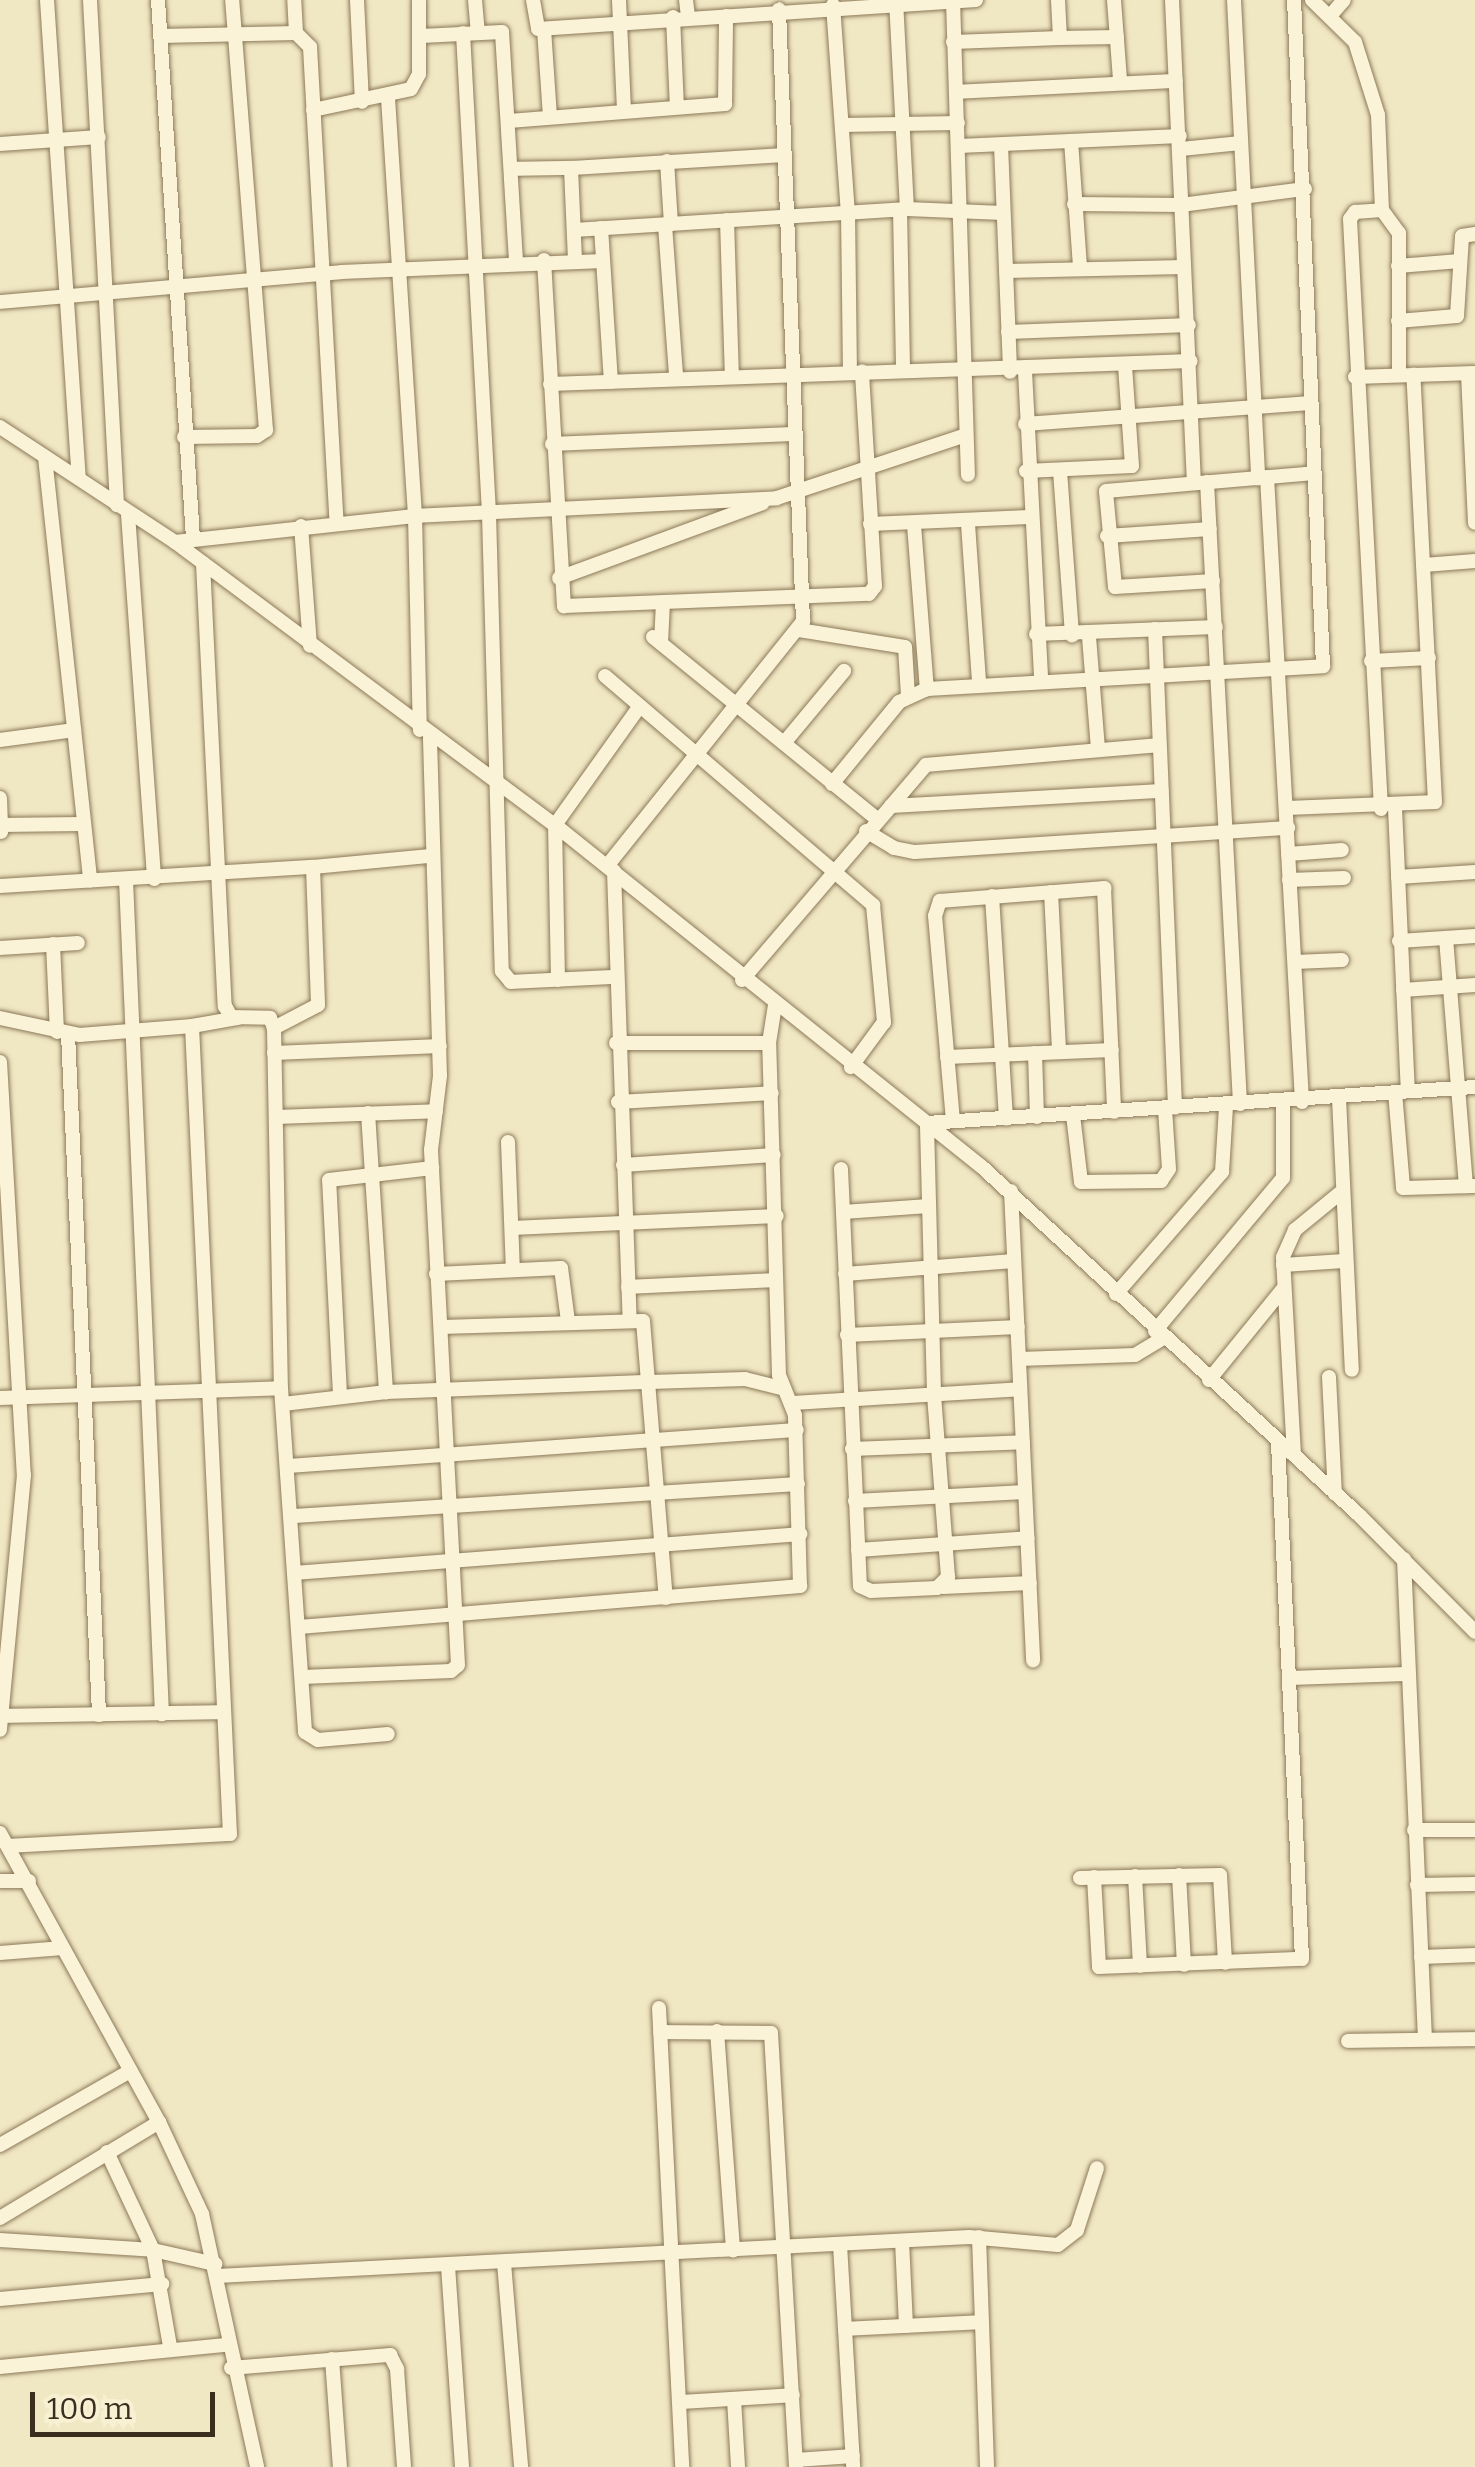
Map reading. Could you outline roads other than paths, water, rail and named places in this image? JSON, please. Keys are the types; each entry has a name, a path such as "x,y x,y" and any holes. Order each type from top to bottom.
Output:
{"street":[{"path":"47,0 70,296 79,478"},
{"path":"90,0 122,509 154,879"},
{"path":"158,0 193,539"},
{"path":"184,438 265,433 232,0"},
{"path":"294,0 296,33 310,46 337,523"},
{"path":"357,0 362,102"},
{"path":"312,110 388,98 416,82 419,0"},
{"path":"475,0 471,32 474,265 489,514 503,978 615,978"},
{"path":"533,0 536,28 544,29 788,6 976,0"},
{"path":"619,0 624,110"},
{"path":"677,108 680,17 686,0"},
{"path":"1058,0 1060,38"},
{"path":"1114,0 1120,80"},
{"path":"1116,1294 1222,1172 1233,1105 1228,830 1210,528 1192,413 1172,0"},
{"path":"1234,0 1256,408 1282,671 1302,1102"},
{"path":"832,784 908,696 927,689 979,682 1090,682 1321,669 1324,661 1294,0"},
{"path":"1288,808 1388,809 1435,802 1424,565 1398,322 1398,224 1382,210 1374,102 1355,42 1312,0"},
{"path":"1330,16 1344,0"},
{"path":"896,1 904,210 903,370"},
{"path":"953,1 964,211 962,371 968,475"},
{"path":"544,260 559,578 564,606 873,591 856,371 841,3"},
{"path":"630,1318 610,868 696,754 798,630 804,596 792,434 782,155 788,6"},
{"path":"509,121 727,102 736,10"},
{"path":"544,29 550,117"},
{"path":"420,36 502,32 516,262"},
{"path":"160,36 296,33"},
{"path":"953,42 1117,36"},
{"path":"956,92 1120,80 1176,81"},
{"path":"302,1677 456,1669 432,1168 440,1046 415,516 388,98"},
{"path":"844,125 958,123"},
{"path":"0,144 99,138"},
{"path":"960,146 1071,141 1241,143"},
{"path":"1071,141 1080,267"},
{"path":"1001,145 1008,332 1025,424 1041,680"},
{"path":"511,170 782,155"},
{"path":"667,161 676,376"},
{"path":"571,168 575,260"},
{"path":"1074,204 1181,205 1304,189"},
{"path":"1382,210 1351,214 1355,377 1371,661 1398,877 1402,1188 1470,1186 1454,1088 1446,938"},
{"path":"574,230 848,212 1003,213"},
{"path":"727,220 732,376"},
{"path":"601,228 611,382"},
{"path":"1398,322 1454,320 1462,236 1475,234"},
{"path":"0,302 325,274 544,260 602,261"},
{"path":"1398,266 1460,260"},
{"path":"1006,271 1184,267"},
{"path":"1008,332 1188,325"},
{"path":"550,384 856,371 1017,372 1192,362"},
{"path":"1125,366 1134,487"},
{"path":"1355,377 1471,373 1475,523"},
{"path":"1025,424 1310,403"},
{"path":"0,427 175,542 425,734 555,826 851,1068 1011,1191 1116,1294 1404,1559 1475,1632"},
{"path":"552,444 792,434"},
{"path":"559,578 966,435"},
{"path":"45,457 90,881"},
{"path":"1026,472 1132,466"},
{"path":"1060,471 1072,636"},
{"path":"1213,582 1115,587 1107,536 1106,491 1314,472"},
{"path":"175,542 415,516 778,498"},
{"path":"680,502 687,530"},
{"path":"870,524 968,524 1029,516"},
{"path":"968,524 979,682"},
{"path":"914,525 927,689"},
{"path":"301,526 310,646"},
{"path":"1107,536 1210,528"},
{"path":"1424,565 1475,561"},
{"path":"203,563 226,1006 238,1018"},
{"path":"663,602 657,640 784,743 832,784 871,825 907,852 1288,828"},
{"path":"1036,634 1089,636 1216,628"},
{"path":"1072,1115 1082,1182 1161,1180 1169,1169 1166,834 1155,629"},
{"path":"798,630 905,647 908,696"},
{"path":"1089,636 1098,750"},
{"path":"1371,661 1429,658"},
{"path":"784,743 844,671"},
{"path":"605,676 835,868 873,905 878,922 884,1022 851,1068"},
{"path":"558,980 555,826 640,706"},
{"path":"0,740 74,730"},
{"path":"742,980 926,765 1159,745"},
{"path":"892,806 1162,791"},
{"path":"0,798 1,828 82,824"},
{"path":"1288,854 1342,850"},
{"path":"0,886 154,879 430,856"},
{"path":"274,1028 318,1005 313,867"},
{"path":"1398,877 1475,872"},
{"path":"1290,880 1344,878"},
{"path":"126,880 162,1714"},
{"path":"953,1122 936,906 946,899 1051,892 1108,892 1114,1112"},
{"path":"1051,892 1058,1052"},
{"path":"992,896 1006,1119"},
{"path":"1399,941 1475,936"},
{"path":"0,948 78,943"},
{"path":"54,944 85,1392 99,1715"},
{"path":"1295,962 1342,960"},
{"path":"1402,990 1475,985"},
{"path":"299,1627 800,1586 797,1430 792,1403 782,1388 776,1280 769,1042 774,1006"},
{"path":"0,1018 62,1033 132,1032 266,1016 274,1028 281,1388 294,1516 294,1573 307,1737 388,1734"},
{"path":"10,1846 230,1834 204,1390 192,1026"},
{"path":"616,1043 769,1042"},
{"path":"274,1054 440,1046"},
{"path":"947,1057 1112,1050"},
{"path":"1034,1054 1036,1117"},
{"path":"0,1062 2,1146 18,1337 22,1507 2,1723 99,1715 224,1712"},
{"path":"927,1123 1283,1104 1475,1087"},
{"path":"618,1102 772,1093"},
{"path":"1339,1098 1340,1193 1352,1370"},
{"path":"1019,1360 1136,1355 1159,1334 1283,1178 1283,1104"},
{"path":"276,1117 436,1111"},
{"path":"368,1114 386,1392"},
{"path":"927,1123 934,1392 945,1542 943,1586"},
{"path":"508,1142 513,1270"},
{"path":"622,1166 774,1155"},
{"path":"340,1395 328,1186 334,1175 432,1168"},
{"path":"841,1169 852,1449 864,1590 1030,1583"},
{"path":"1011,1191 1034,1660"},
{"path":"1294,1456 1283,1265 1294,1230 1340,1193"},
{"path":"842,1212 929,1206"},
{"path":"512,1228 776,1216"},
{"path":"1283,1265 1344,1260"},
{"path":"845,1274 1014,1262"},
{"path":"436,1274 565,1270 568,1321"},
{"path":"628,1287 776,1280"},
{"path":"1209,1380 1283,1289"},
{"path":"441,1327 630,1318 646,1328 666,1598"},
{"path":"847,1335 1018,1327"},
{"path":"0,1337 18,1337"},
{"path":"1329,1377 1335,1494"},
{"path":"283,1404 386,1392 650,1382 745,1379 782,1388"},
{"path":"0,1398 281,1388"},
{"path":"792,1403 1020,1389"},
{"path":"288,1466 797,1430"},
{"path":"852,1449 1023,1442"},
{"path":"1226,1964 1224,1878 1087,1878 1099,1967 1226,1964 1296,1961 1303,1952 1278,1443"},
{"path":"294,1516 798,1484"},
{"path":"855,1501 942,1493 1026,1492"},
{"path":"294,1573 802,1534"},
{"path":"858,1550 1028,1538"},
{"path":"1404,1559 1406,1674 1425,2039"},
{"path":"1290,1678 1406,1674"},
{"path":"1414,1830 1475,1830"},
{"path":"0,1832 159,2122 202,2214 216,2270 226,2345 257,2467"},
{"path":"1179,1875 1184,1965"},
{"path":"1135,1876 1140,1966"},
{"path":"0,1881 29,1880"},
{"path":"1417,1885 1475,1884"},
{"path":"0,1953 64,1948"},
{"path":"1421,1957 1475,1955"},
{"path":"659,2008 682,2467"},
{"path":"718,2031 732,2250"},
{"path":"660,2032 771,2033 796,2464 853,2462 840,2245"},
{"path":"1348,2041 1475,2040"},
{"path":"0,2145 130,2071"},
{"path":"0,2218 159,2122"},
{"path":"107,2152 152,2250 162,2284 170,2346"},
{"path":"0,2240 152,2250 216,2270 448,2266 979,2237 1066,2242 1077,2230 1097,2168"},
{"path":"979,2237 987,2467"},
{"path":"902,2241 906,2326"},
{"path":"504,2263 521,2467"},
{"path":"448,2266 462,2467"},
{"path":"0,2298 162,2284"},
{"path":"845,2329 982,2322"},
{"path":"0,2367 170,2346 226,2345"},
{"path":"231,2368 332,2359 394,2359 404,2467"},
{"path":"332,2359 340,2467"},
{"path":"680,2402 792,2395"},
{"path":"734,2399 738,2467"}]}
